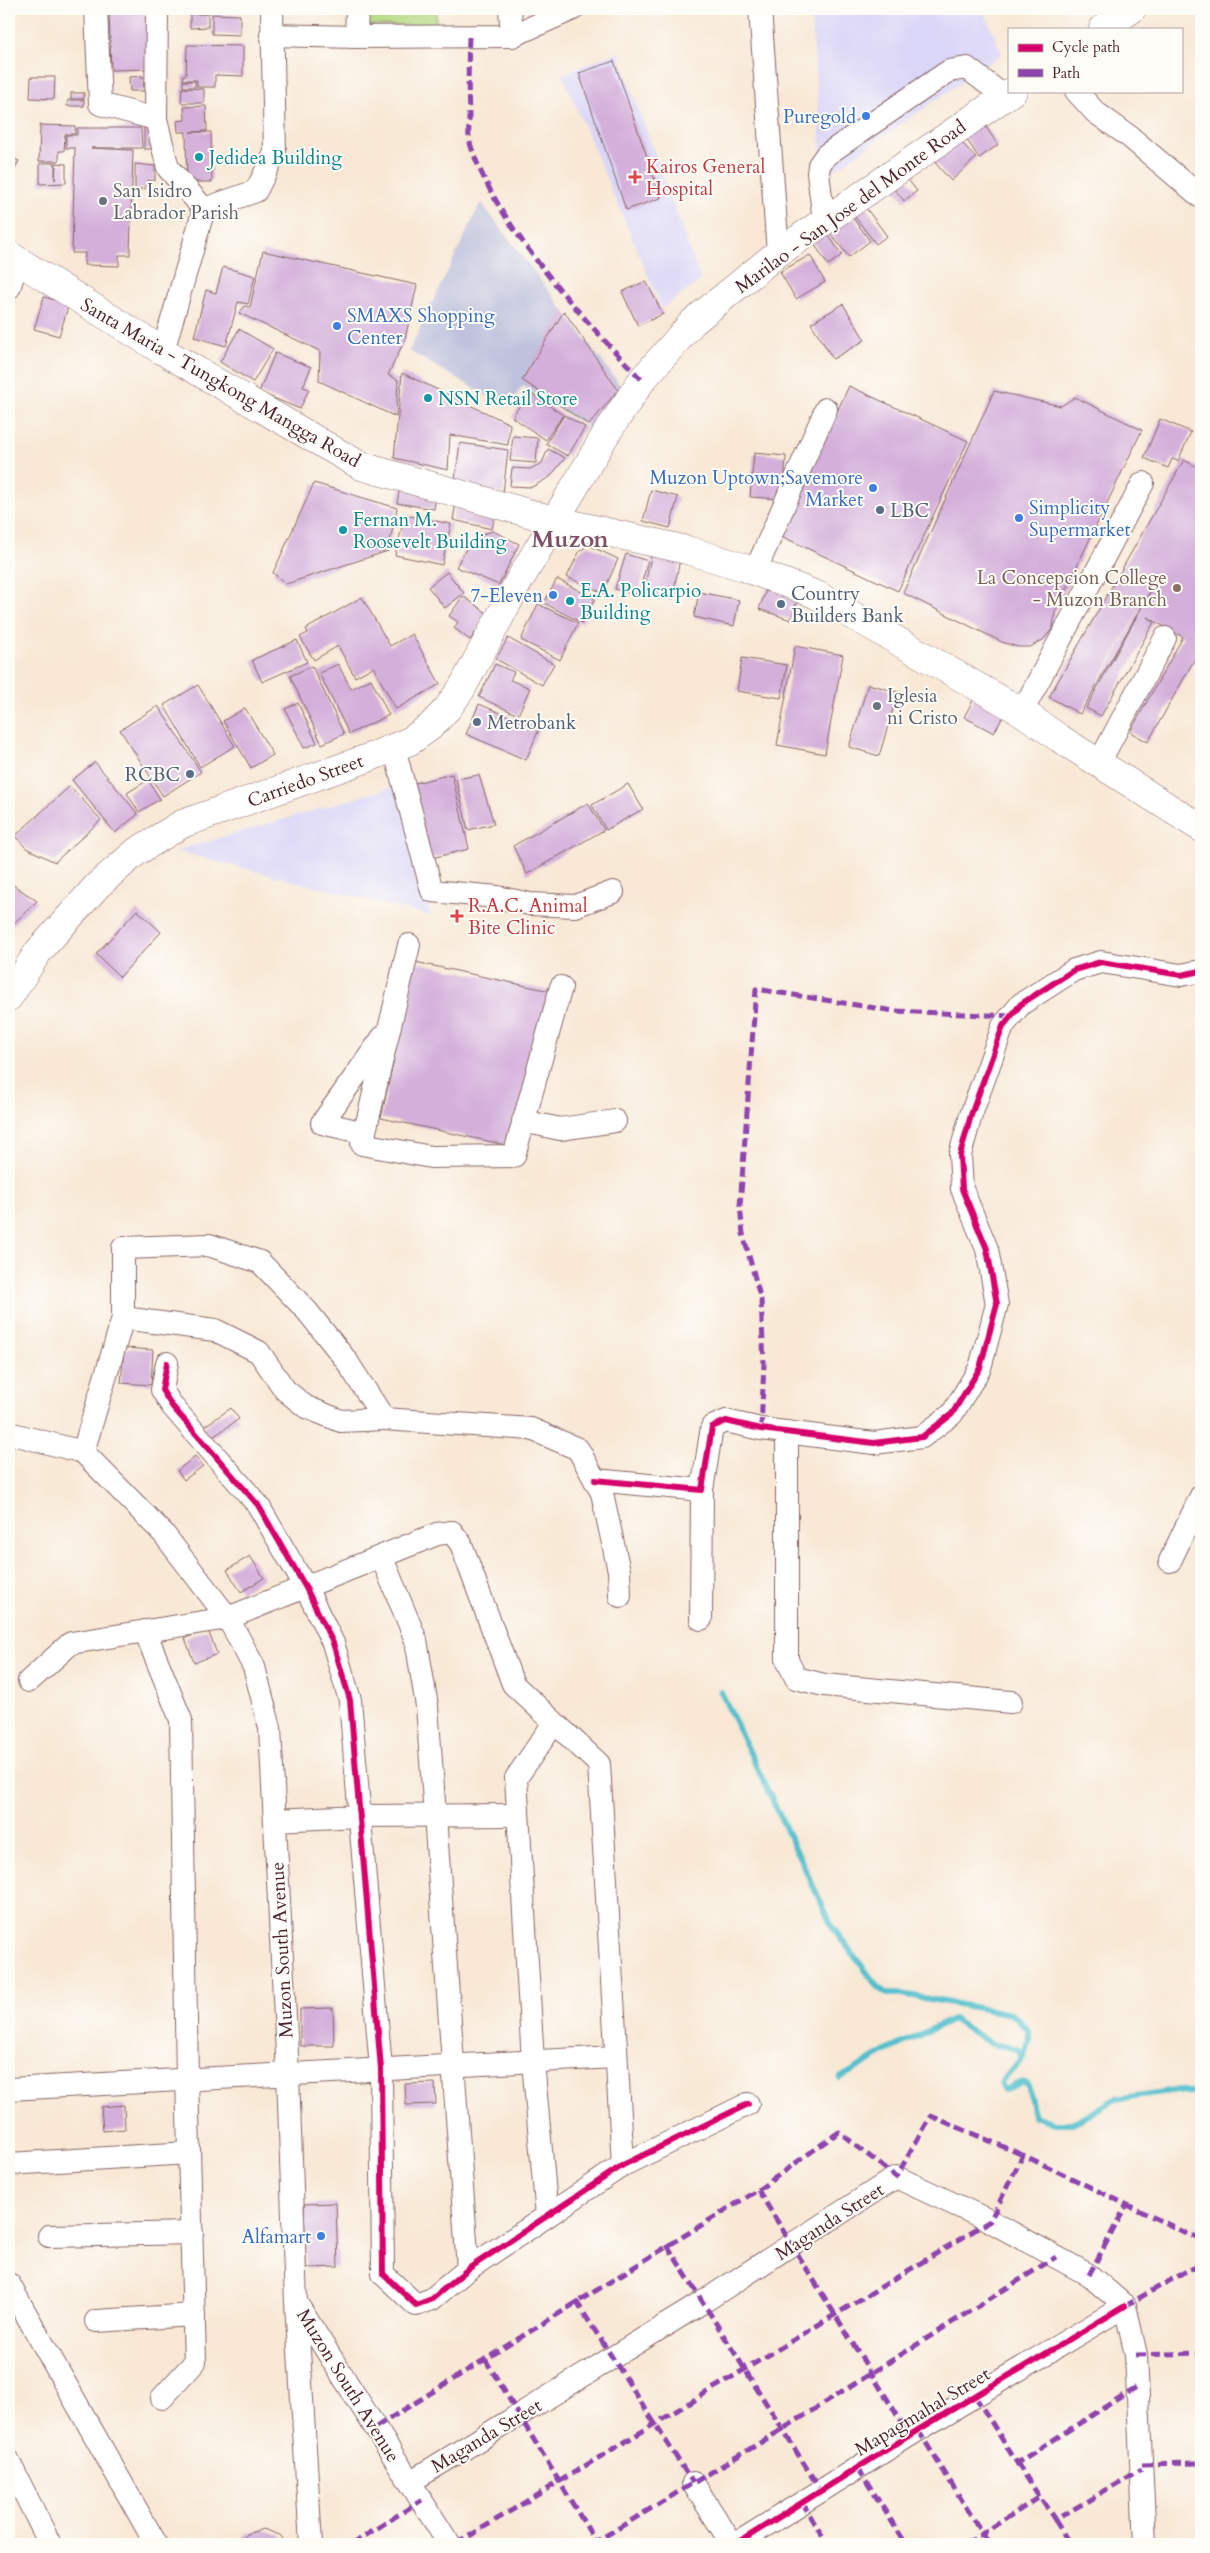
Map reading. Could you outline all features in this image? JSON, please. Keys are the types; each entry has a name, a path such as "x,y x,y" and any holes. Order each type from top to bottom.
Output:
{"main road":[{"path":"1104,28 1132,9"},
{"name":"Marilao - San Jose del Monte Road","path":"554,520 606,434 642,380 692,322 778,253 1009,94"},
{"name":"Santa Maria - Tungkong Mangga Road","path":"13,258 163,351 361,466 554,520 687,550 817,595 1022,712 1201,828"},
{"name":"Carriedo Street","path":"9,997 38,952 98,885 136,852 182,824 394,748 410,741 430,727 447,709 462,688 554,520"}],"street":[{"path":"96,9 100,104 156,119"},
{"path":"157,9 156,119 168,168 204,209"},
{"path":"204,209 256,191 275,152 271,35 272,9"},
{"path":"356,37 357,9"},
{"path":"510,9 512,36"},
{"path":"271,35 356,37 512,36 573,9"},
{"path":"760,9 778,253"},
{"path":"824,221 818,173 819,165 826,155 954,70 967,68 1009,94"},
{"path":"1077,92 1094,112 1130,137 1201,197"},
{"path":"163,351 204,209"},
{"path":"9,288 13,258"},
{"path":"755,572 826,409"},
{"path":"1022,712 1143,483"},
{"path":"1099,763 1165,638"},
{"path":"394,748 432,891 496,896 530,904 575,906 613,892"},
{"path":"409,945 362,1144 432,1157 514,1156 560,986"},
{"path":"701,1619 702,1490 712,1426 726,1421 787,1432 874,1443 922,1437 952,1414 980,1368 997,1304 987,1249 962,1189 960,1155 971,1115 1003,1026 1022,1004 1074,970 1101,962 1181,975 1201,971"},
{"path":"364,1133 322,1123 389,1028"},
{"path":"523,1121 560,1129 615,1120"},
{"path":"9,1433 83,1452 123,1318 123,1248 209,1245 260,1262 294,1297 346,1360 384,1419"},
{"path":"123,1318 214,1330 259,1352 285,1390 306,1407 341,1421 384,1419 531,1430 578,1449 602,1493 619,1571 620,1596"},
{"path":"167,1363 162,1390 172,1406 258,1505 306,1588 333,1643 350,1700 381,2069 383,2274 416,2304 432,2299 468,2270 623,2165 748,2104"},
{"path":"787,1432 787,1660 796,1678 824,1684 1011,1702"},
{"name":"Muzon South Avenue","path":"83,1452 163,1533 228,1618 254,1667 270,1728 288,2074 296,2302 449,2544"},
{"path":"595,1480 702,1490"},
{"path":"1170,1561 1201,1496"},
{"path":"30,1681 71,1643 228,1618 382,1558 437,1534 452,1532 461,1544 513,1684 598,1764 623,2165"},
{"path":"382,1558 416,1640 427,1706 437,1816 468,2270"},
{"path":"145,1631 181,1720 187,2079 195,2362 162,2398"},
{"path":"547,2216 532,2062 516,1778 554,1723"},
{"path":"275,1820 360,1816 518,1815"},
{"path":"9,2089 615,2057"},
{"path":"9,2164 190,2153"},
{"name":"Maganda Street","path":"410,2482 703,2302 896,2177 990,2220 1089,2275 1125,2306"},
{"path":"49,2236 192,2233"},
{"path":"9,2284 156,2544"},
{"path":"296,2302 311,2544"},
{"path":"1125,2306 1136,2355 1145,2544"},
{"name":"Mapagmahal Street","path":"736,2544 918,2430 1125,2306"},
{"path":"96,2321 194,2316"},
{"path":"9,2462 50,2544"},
{"path":"692,2483 732,2544"}],"shaded area":[{"name":"Puregold","path":"811,9 983,9 1002,54 823,178"},
{"name":"Kairos General Hospital","path":"618,52 701,281 662,308 562,74"},
{"path":"481,202 621,386 590,428 523,386 507,407 409,351"},
{"path":"400,785 431,916 176,851"}],"green space":[{"path":"365,9 436,9 436,26 365,25"}],"building":[{"path":"109,9 150,9 151,69 111,70"},
{"path":"193,9 210,9 210,13 193,13"},
{"path":"190,14 208,14 208,27 190,28"},
{"path":"212,14 240,15 240,35 212,34"},
{"path":"187,45 243,46 243,76 215,75 215,87 197,87 197,80 183,80 183,75 186,75"},
{"path":"614,61 661,198 626,210 579,73"},
{"path":"143,76 144,91 130,91 129,77"},
{"path":"31,77 55,77 54,99 30,98"},
{"path":"183,81 195,81 195,87 183,87"},
{"path":"182,88 204,89 204,103 181,103"},
{"path":"71,93 84,93 84,99 71,99"},
{"path":"68,100 84,100 84,106 67,106"},
{"name":"Jedidea Building","path":"206,106 207,131 190,132 211,132 212,182 187,182 186,132 178,132 177,121 185,120 184,107"},
{"path":"982,121 998,145 979,158 963,134"},
{"path":"40,125 75,126 75,134 65,134 64,151 59,151 59,161 39,161"},
{"path":"144,127 153,127 153,149 144,149"},
{"name":"San Isidro Labrador Parish","path":"77,128 141,128 142,148 91,148 133,150 130,255 119,255 119,266 84,265 85,253 72,253 75,148 66,148 66,135 77,135"},
{"path":"956,136 976,158 951,181 931,158"},
{"path":"9,156 19,161 9,178"},
{"path":"40,163 55,163 55,180 56,163 66,164 66,183 40,184"},
{"path":"135,164 155,166 155,181 148,180 145,189 135,189"},
{"path":"905,176 917,191 904,201 892,186"},
{"path":"863,204 887,236 876,244 852,213"},
{"path":"851,215 870,241 849,257 829,232"},
{"path":"827,233 842,255 828,265 813,242"},
{"name":"SMAXS Shopping Center","path":"263,251 417,285 405,339 388,375 398,380 396,417 319,381 320,351 239,313 245,306 250,307"},
{"path":"810,255 825,282 796,299 780,272"},
{"path":"223,267 255,276 248,304 238,302 226,346 194,337 206,290 216,293"},
{"path":"646,281 663,314 638,326 622,292"},
{"path":"44,297 69,304 59,336 34,329"},
{"path":"843,304 865,340 833,359 811,323"},
{"path":"564,311 618,390 589,425 522,380"},
{"path":"239,329 273,349 253,382 220,362"},
{"path":"275,353 311,367 303,387 309,389 300,409 259,392"},
{"name":"NSN Retail Store","path":"402,373 510,424 508,445 450,435 448,470 394,458"},
{"name":"Muzon Uptown;Savemore Market","path":"849,386 968,441 898,591 779,535"},
{"name":"Simplicity Supermarket","path":"994,391 1061,406 1075,397 1142,430 1055,612 1053,628 1043,640 1030,647 1018,647 1002,642 903,593"},
{"path":"529,392 563,415 546,440 512,417"},
{"path":"564,415 585,427 568,456 546,444"},
{"path":"1160,419 1191,432 1178,461 1172,459 1168,468 1144,458"},
{"path":"513,436 538,438 536,463 510,461"},
{"path":"460,443 508,450 503,493 454,487"},
{"path":"548,449 565,458 550,477 532,487 510,486 512,468 530,469 542,463"},
{"path":"754,453 786,456 783,499 750,497"},
{"path":"1184,460 1201,469 1201,648 1148,742 1130,732 1183,637 1147,617 1154,622 1101,716 1086,708 1154,585 1080,714 1049,697"},
{"name":"Fernan M. Roosevelt Building","path":"314,483 397,508 388,551 286,584 273,573"},
{"path":"400,487 436,493 434,509 397,503"},
{"path":"651,490 678,497 670,528 643,521"},
{"path":"456,503 496,511 492,529 453,520"},
{"path":"405,515 451,524 442,565 395,555"},
{"path":"493,531 519,544 499,585 456,567 467,547 479,535"},
{"path":"588,545 618,559 603,593 567,577 579,552"},
{"path":"652,553 680,559 672,599 643,593"},
{"path":"626,554 648,561 638,595 615,589"},
{"path":"447,572 464,593 445,608 428,587"},
{"name":"E.A. Policarpio Building","path":"557,579 595,599 582,623 544,603"},
{"path":"768,585 799,595 791,620 759,609"},
{"path":"699,592 739,600 734,626 694,617"},
{"path":"463,596 488,614 470,640 454,628 458,622 449,616"},
{"path":"362,597 390,646 412,634 440,684 396,709 373,667 355,677 338,646 314,660 300,637 308,633 306,629"},
{"path":"538,604 578,623 560,660 521,640"},
{"path":"508,638 554,664 542,685 496,659"},
{"path":"297,640 307,662 262,682 252,660"},
{"path":"795,646 843,655 825,754 777,745"},
{"path":"742,658 787,665 781,698 737,691"},
{"path":"338,664 351,689 371,679 389,715 349,734 319,673"},
{"path":"495,664 514,672 510,680 530,688 518,715 479,697"},
{"path":"312,666 344,734 322,744 290,676"},
{"name":"Iglesia ni Cristo","path":"868,684 898,692 879,756 849,747"},
{"path":"198,685 235,746 200,767 164,705"},
{"path":"976,695 1006,711 994,733 964,717"},
{"path":"298,703 317,743 304,748 285,709"},
{"path":"479,704 539,729 526,760 466,734"},
{"path":"158,706 201,772 163,796 120,730"},
{"path":"245,708 273,755 251,768 223,721"},
{"path":"95,762 138,814 115,833 72,780"},
{"path":"452,774 469,849 428,859 411,784"},
{"path":"479,775 494,824 468,830 456,779"},
{"path":"148,780 160,799 139,812 127,793"},
{"path":"628,784 643,809 606,830 592,805"},
{"path":"70,786 101,820 55,862 26,848 15,836"},
{"path":"588,803 604,830 527,874 513,846"},
{"path":"9,882 37,901 9,928"},
{"path":"137,910 161,932 120,977 96,954"},
{"path":"415,962 550,991 515,1147 381,1118"},
{"path":"124,1348 153,1350 151,1385 121,1383"},
{"path":"231,1408 239,1419 210,1439 202,1428"},
{"path":"195,1456 203,1466 184,1480 177,1471"},
{"path":"250,1556 264,1578 241,1592 227,1570"},
{"path":"208,1630 217,1654 194,1663 185,1638"},
{"path":"333,2008 334,2046 300,2046 300,2009"},
{"path":"435,2083 436,2104 406,2105 405,2084"},
{"path":"124,2105 125,2129 103,2131 101,2107"},
{"name":"Alfamart","path":"336,2203 338,2267 306,2268 304,2204"},
{"path":"263,2529 280,2535 287,2544 239,2544 246,2534"}],"waterway":[{"path":"721,1692 833,1928 878,1987 887,1994 902,1994 1011,2014 1028,2030 1029,2041 1022,2059"},
{"path":"840,2078 888,2050 953,2019 991,2044 1018,2049 1022,2059 1002,2081 1001,2085 1004,2090 1022,2082 1028,2085 1034,2116 1055,2123 1074,2123 1115,2099 1177,2090 1201,2095"}],"marked path":[{"path":"469,37 469,137 482,174 499,205 543,269 568,300 642,380"},
{"path":"761,1429 764,1364 761,1300 743,1234 740,1206 756,989 894,1011 1011,1016"},
{"path":"376,2427 758,2190 839,2132 896,2177 931,2116 1023,2155"},
{"path":"456,2544 990,2221 1023,2155 1201,2240"},
{"path":"758,2190 910,2436"},
{"path":"1089,2275 1126,2206"},
{"path":"667,2245 821,2491"},
{"path":"592,2544 783,2429 1056,2257"},
{"path":"1125,2306 1201,2263"},
{"path":"576,2301 693,2483"},
{"path":"1136,2355 1201,2353"},
{"path":"485,2359 597,2544"},
{"path":"975,2396 1017,2463 1138,2386"},
{"path":"918,2430 989,2544"},
{"path":"1017,2463 1055,2520 1142,2469"},
{"path":"1142,2464 1201,2463"},
{"path":"858,2468 906,2544"},
{"path":"966,2544 1040,2497"},
{"path":"352,2544 422,2500"},
{"path":"802,2502 827,2544"},
{"path":"1055,2520 1070,2544"}],"cycle path":[{"path":"595,1480 702,1490 712,1427 726,1421 761,1429 874,1443 922,1437 952,1414 980,1368 997,1304 987,1249 962,1189 960,1155 971,1115 1003,1026 1021,1004 1074,970 1101,962 1181,975 1201,971"},
{"path":"167,1363 162,1390 172,1406 258,1505 306,1588 333,1643 350,1700 381,2069 383,2274 416,2305 432,2299 468,2269 623,2165 748,2104"},
{"path":"736,2544 918,2430 1125,2306"}],"place":[{"name":"Puregold","path":"866,116"},
{"name":"Jedidea Building","path":"199,157"},
{"name":"Kairos General Hospital","path":"635,177"},
{"name":"San Isidro Labrador Parish","path":"103,201"},
{"name":"SMAXS Shopping Center","path":"337,326"},
{"name":"NSN Retail Store","path":"428,398"},
{"name":"Muzon Uptown;Savemore Market","path":"873,488"},
{"name":"LBC","path":"880,510"},
{"name":"Simplicity Supermarket","path":"1019,518"},
{"name":"Fernan M. Roosevelt Building","path":"343,530"},
{"name":"La Concepcion College - Muzon Branch","path":"1177,588"},
{"name":"7-Eleven","path":"553,595"},
{"name":"E.A. Policarpio Building","path":"570,601"},
{"name":"Country Builders Bank","path":"781,604"},
{"name":"Iglesia ni Cristo","path":"877,706"},
{"name":"Metrobank","path":"477,722"},
{"name":"RCBC","path":"190,774"},
{"name":"R.A.C. Animal Bite Clinic","path":"457,916"},
{"name":"Alfamart","path":"321,2236"}],"district":[{"name":"Muzon","path":"570,539"}]}
